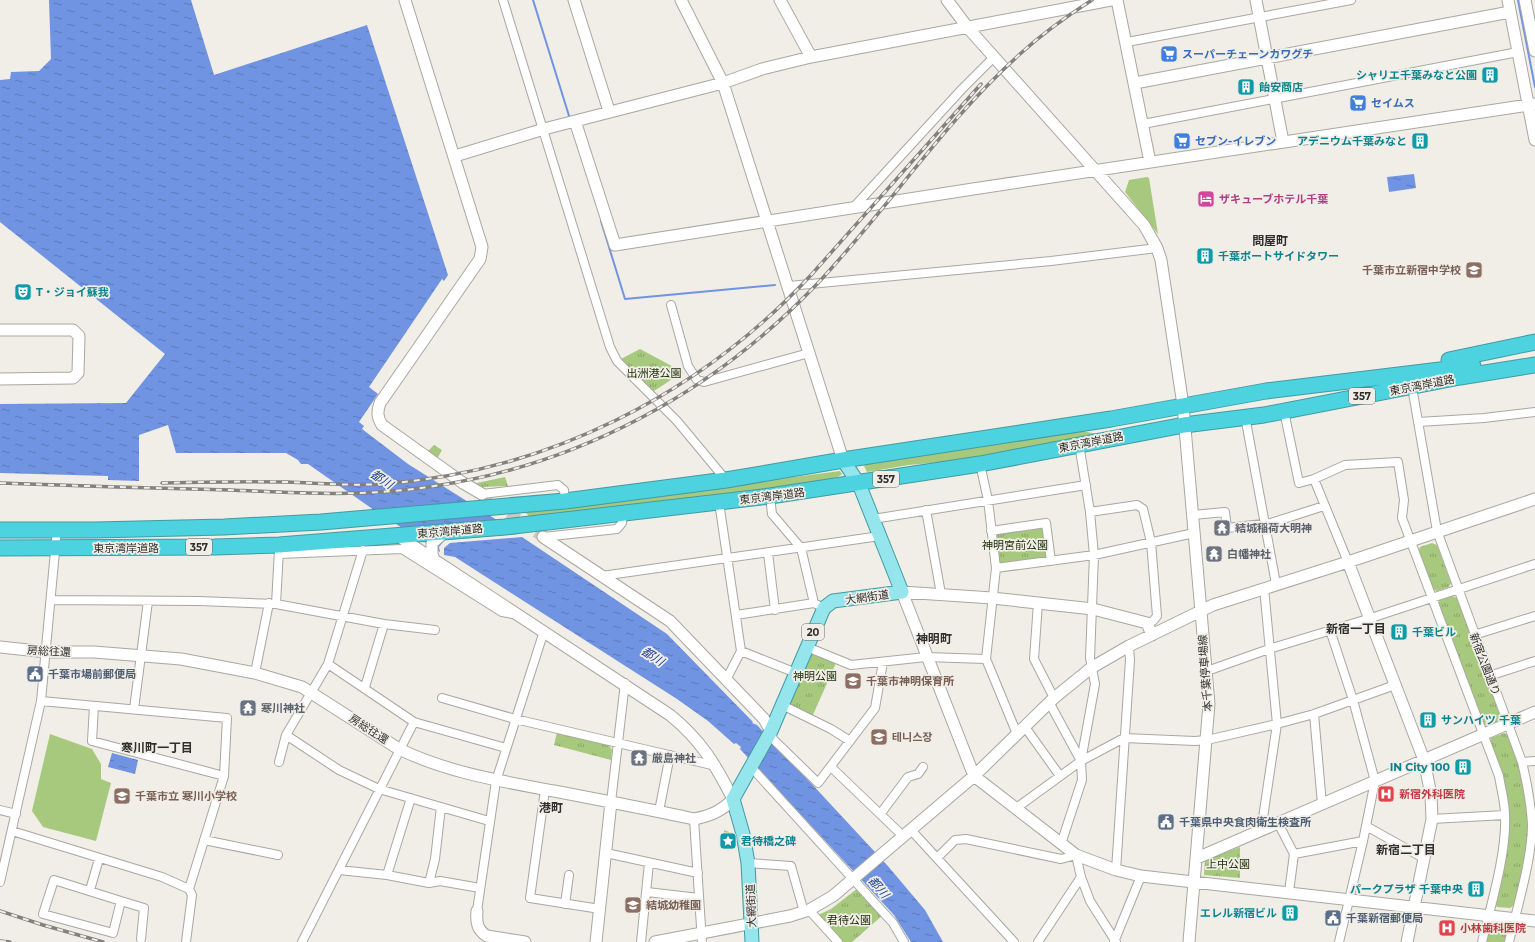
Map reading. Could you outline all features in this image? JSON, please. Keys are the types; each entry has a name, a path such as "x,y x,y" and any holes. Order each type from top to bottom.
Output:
{"highway":[{"name":"357","path":"1346,380 1371,373 1453,359 1535,342"},
{"name":"東京湾岸道路","path":"0,530 95,530 231,527 483,509 565,501 726,480 844,460 1111,419 1183,405 1346,380 1372,379 1535,356"},
{"name":"東京湾岸道路","path":"0,548 279,549 404,535 505,527 770,496 859,484 980,464 1184,425 1284,411 1460,377 1535,365"},
{"name":"357","path":"1440,382 1460,383 1535,375"},
{"path":"95,530 156,536 328,531 377,526 384,527 404,535"}],"main road":[{"name":"大網街道","path":"819,606 834,601 902,592 859,484 844,460"},
{"name":"20","path":"733,799 752,768 771,731 807,647 819,606"},
{"name":"大網街道","path":"733,799 744,834 748,862 752,942"}],"street":[{"path":"405,0 455,156 482,247 482,253 380,403 377,410 378,419 382,425 463,483 482,494 558,486 564,490 565,501"},
{"path":"503,0 610,346 617,360 677,420 726,480"},
{"path":"574,0 609,111"},
{"path":"681,0 723,83 844,460"},
{"path":"780,0 811,57"},
{"name":"本千葉停車場線","path":"947,0 968,28 1144,225 1157,248 1164,274 1183,405 1209,704 1189,942"},
{"path":"455,156 572,121 723,83 762,69 811,57 1111,0"},
{"path":"1117,0 1127,42 1150,162"},
{"path":"1256,0 1283,142"},
{"path":"1127,42 1351,0"},
{"path":"1508,0 1518,52 1532,105 1535,140"},
{"path":"1525,0 1535,51"},
{"path":"1135,83 1510,12"},
{"path":"1143,124 1275,100 1518,52"},
{"path":"853,208 962,89 994,57"},
{"path":"572,121 615,245 1094,170 1354,133 1532,105"},
{"path":"789,286 1051,261 1157,248"},
{"path":"671,306 688,366 697,380 704,382 809,353"},
{"path":"0,330 73,330 79,336 78,373 73,378 0,378"},
{"name":"新宿公園通り","path":"1412,387 1437,531 1489,676 1522,762 1531,802 1532,827 1530,848 1509,942"},
{"path":"1284,411 1299,483 1314,479 1345,465 1398,462 1404,500 1402,518 1499,776 1506,815 1505,840 1482,942"},
{"path":"1418,422 1484,418 1535,412"},
{"path":"1245,416 1276,584"},
{"path":"1061,844 1082,780 1081,761 1095,684 1090,658 1094,555 1090,512 1079,444"},
{"path":"980,464 988,500 996,568 986,658 1021,730 1060,776"},
{"path":"1314,479 1371,618 1424,760 1431,795 1432,819 1407,942"},
{"path":"873,518 1086,485"},
{"path":"736,615 819,606 801,548 772,514 770,496"},
{"path":"655,942 702,937 751,923 806,911 833,896 908,834 974,776 1051,700 1091,668 1129,646 1201,610 1276,584 1348,562 1535,498"},
{"path":"719,502 741,651 726,680"},
{"path":"1090,512 1137,505 1143,509 1151,542 1157,616 1153,621 1147,622 1093,609 992,598 902,592 926,657 974,776 1076,855 1116,870 1141,876 1415,906 1535,921"},
{"path":"1193,515 1225,512 1227,528 1271,523 1324,506"},
{"path":"926,510 941,594"},
{"path":"543,537 616,529 622,523 623,513"},
{"path":"991,530 1046,524 1051,561"},
{"path":"0,882 41,701 47,652 57,530"},
{"path":"434,560 432,544 436,538 445,532"},
{"path":"996,568 1094,555 1194,533"},
{"path":"404,535 434,560 523,616 685,726 696,737 716,766 733,799"},
{"path":"602,576 880,536"},
{"path":"543,537 670,621 764,719 771,731 773,739 818,783 875,708 883,662"},
{"path":"255,673 272,603 279,549 402,549 502,612 523,616"},
{"path":"279,762 286,735 310,692 328,664 363,550"},
{"path":"768,553 775,610"},
{"path":"1207,671 1269,649 1371,618 1535,564"},
{"path":"1261,831 1277,724 1264,588"},
{"path":"51,600 272,603 384,624 435,630"},
{"path":"134,709 148,601"},
{"path":"1038,603 1034,659 1051,700 1081,761"},
{"path":"1474,635 1535,616"},
{"path":"1147,622 1152,635"},
{"path":"364,687 384,624"},
{"path":"1330,630 1353,700 1375,781 1363,841 1339,942"},
{"path":"525,942 487,936 476,923 489,821 496,781 544,631"},
{"path":"1116,870 1130,660 1129,646"},
{"name":"房総往還","path":"0,647 47,652 94,652 181,659 255,673 292,683 310,692 399,749 444,767 496,781 659,811 694,819 714,814 722,810 733,799"},
{"path":"807,647 851,665 926,657 986,658"},
{"path":"741,651 796,673"},
{"path":"1489,676 1535,661"},
{"path":"328,664 414,722 506,748"},
{"path":"596,942 625,684"},
{"path":"1015,809 1081,761 1124,738 1195,741 1207,740 1314,714 1395,685"},
{"path":"442,698 516,719 716,766"},
{"path":"41,701 227,718 224,776 189,889"},
{"path":"782,705 831,729 850,741"},
{"path":"94,706 92,741 224,776"},
{"path":"1197,858 1535,712"},
{"path":"1314,714 1322,804"},
{"path":"302,942 414,722"},
{"path":"286,735 339,770 379,789 489,821"},
{"path":"659,811 670,755"},
{"path":"1522,762 1535,761"},
{"path":"831,767 881,813 937,858 1014,942"},
{"path":"881,813 908,777 918,774 923,767"},
{"path":"752,768 893,923 904,942"},
{"path":"545,790 530,898 600,909"},
{"path":"386,875 411,798"},
{"path":"429,883 435,859 441,807"},
{"path":"0,810 16,814"},
{"path":"1432,819 1506,815"},
{"path":"694,819 702,937"},
{"path":"1278,823 1294,854 1289,892"},
{"path":"1366,826 1424,859"},
{"path":"12,831 99,859 162,877 189,889 192,895 186,942"},
{"path":"937,858 955,840 966,839 1061,859 1076,855"},
{"path":"204,840 278,855"},
{"path":"1294,854 1363,841"},
{"path":"606,853 698,873"},
{"path":"1076,855 1081,877 1090,901 1115,942"},
{"path":"90,890 99,859"},
{"path":"748,862 791,866 806,911 838,942"},
{"path":"641,942 650,863"},
{"path":"339,870 386,875 429,883 440,881 480,888"},
{"path":"565,904 569,874"},
{"path":"1115,942 1141,876"},
{"path":"1038,942 1081,877"},
{"path":"121,901 113,933 43,914 54,880 144,908 141,939"},
{"path":"647,892 699,898"}],"green space":[{"path":"1149,178 1158,234 1125,192 1129,180"},
{"name":"出洲港公園","path":"640,349 683,372 654,391 619,360"},
{"path":"1081,431 1098,434 953,461 909,465 867,472 864,466 865,464"},
{"path":"434,445 442,450 437,459 426,453"},
{"path":"840,471 842,474 827,480 696,500 530,517 525,512"},
{"path":"505,477 508,486 480,487 472,484"},
{"name":"神明宮前公園","path":"1042,526 1044,528 1048,556 1046,558 1002,563 998,561 995,535 996,532"},
{"path":"1432,543 1437,545 1451,583 1449,587 1437,591 1432,589 1418,552 1420,547"},
{"path":"1452,596 1457,598 1501,716 1499,721 1488,726 1483,724 1438,604 1440,599"},
{"name":"神明公園","path":"813,653 836,663 812,717 787,705 809,656"},
{"path":"557,732 608,744 612,750 611,760 554,745"},
{"path":"1504,733 1508,735 1519,766 1527,799 1529,821 1528,842 1524,863 1514,905 1510,908 1497,907 1494,903 1508,839 1490,743 1491,738"},
{"path":"50,734 92,749 101,764 101,779 111,783 96,841 43,827 32,811"},
{"path":"724,830 734,834 736,843 725,843"},
{"name":"上中公園","path":"1240,847 1240,878 1204,875 1205,860"},
{"name":"君待公園","path":"858,888 883,915 852,942 842,942 818,915 831,909"},
{"path":"1492,926 1505,927 1508,932 1505,942 1485,942 1488,929"}],"water":[{"name":"都川","path":"49,0 191,0 214,75 367,25 448,275 444,281 442,279 369,387 378,394 359,422 364,426 362,429 408,464 519,534 445,540 439,547 440,552 374,510 308,464 301,464 298,460 286,453 176,453 168,425 139,435 139,481 108,480 108,476 0,473 0,404 126,403 165,354 0,222 0,80 10,79 11,72 39,71 51,59"},
{"path":"1414,174 1416,188 1389,192 1387,177"},
{"name":"都川","path":"522,537 667,634 753,722 752,723 757,725 887,865 925,910 943,942 911,942 894,915 740,749 741,747 736,743 734,744 708,721 677,699 455,557 444,555 444,548 450,543"},
{"path":"112,753 138,760 135,774 108,767"}],"waterway":[{"path":"533,0 570,119"},
{"path":"1518,0 1535,87"},
{"path":"601,221 625,299 775,285"}],"tunnel":[{"path":"482,494 543,537"}],"railway":[{"path":"0,483 305,493 379,492 428,487 484,477 537,462 590,442 640,418 688,391 733,359 777,323 843,256 941,137 992,80 1037,39 1092,0"},
{"path":"162,483 287,482 368,485 441,477 501,464 560,445 616,420 670,391 720,356 768,317 812,274 981,84"},
{"path":"0,911 103,942"},
{"path":"0,941 10,942"}],"place":[{"name":"スーパーチェーンカワグチ","path":"1169,54"},
{"name":"シャリエ千葉みなと公園","path":"1490,75"},
{"name":"飴安商店","path":"1246,87"},
{"name":"セイムス","path":"1358,103"},
{"name":"セブン-イレブン","path":"1182,141"},
{"name":"アデニウム千葉みなと","path":"1420,141"},
{"name":"ザキューブホテル千葉","path":"1206,199"},
{"name":"千葉ポートサイドタワー","path":"1205,256"},
{"name":"千葉市立新宿中学校","path":"1474,270"},
{"name":"T・ジョイ蘇我","path":"23,292"},
{"name":"結城稲荷大明神","path":"1222,528"},
{"name":"白幡神社","path":"1214,554"},
{"name":"千葉ビル","path":"1399,632"},
{"name":"千葉市場前郵便局","path":"35,674"},
{"name":"千葉市神明保育所","path":"853,681"},
{"name":"寒川神社","path":"248,708"},
{"name":"サンハイツ 千葉","path":"1428,720"},
{"name":"테니스장","path":"879,737"},
{"name":"厳島神社","path":"639,758"},
{"name":"IN City 100","path":"1463,767"},
{"name":"新宿外科医院","path":"1386,794"},
{"name":"千葉市立 寒川小学校","path":"122,796"},
{"name":"千葉県中央食肉衛生検査所","path":"1166,822"},
{"name":"君待橋之碑","path":"728,841"},
{"name":"パークプラザ 千葉中央","path":"1476,889"},
{"name":"結城幼稚園","path":"633,905"},
{"name":"エレル新宿ビル","path":"1290,913"},
{"name":"千葉新宿郵便局","path":"1333,918"},
{"name":"小林歯科医院","path":"1447,928"}],"district":[{"name":"問屋町","path":"1270,240"},
{"name":"新宿一丁目","path":"1356,628"},
{"name":"神明町","path":"934,638"},
{"name":"寒川町一丁目","path":"157,747"},
{"name":"港町","path":"551,807"},
{"name":"新宿二丁目","path":"1406,849"}]}
